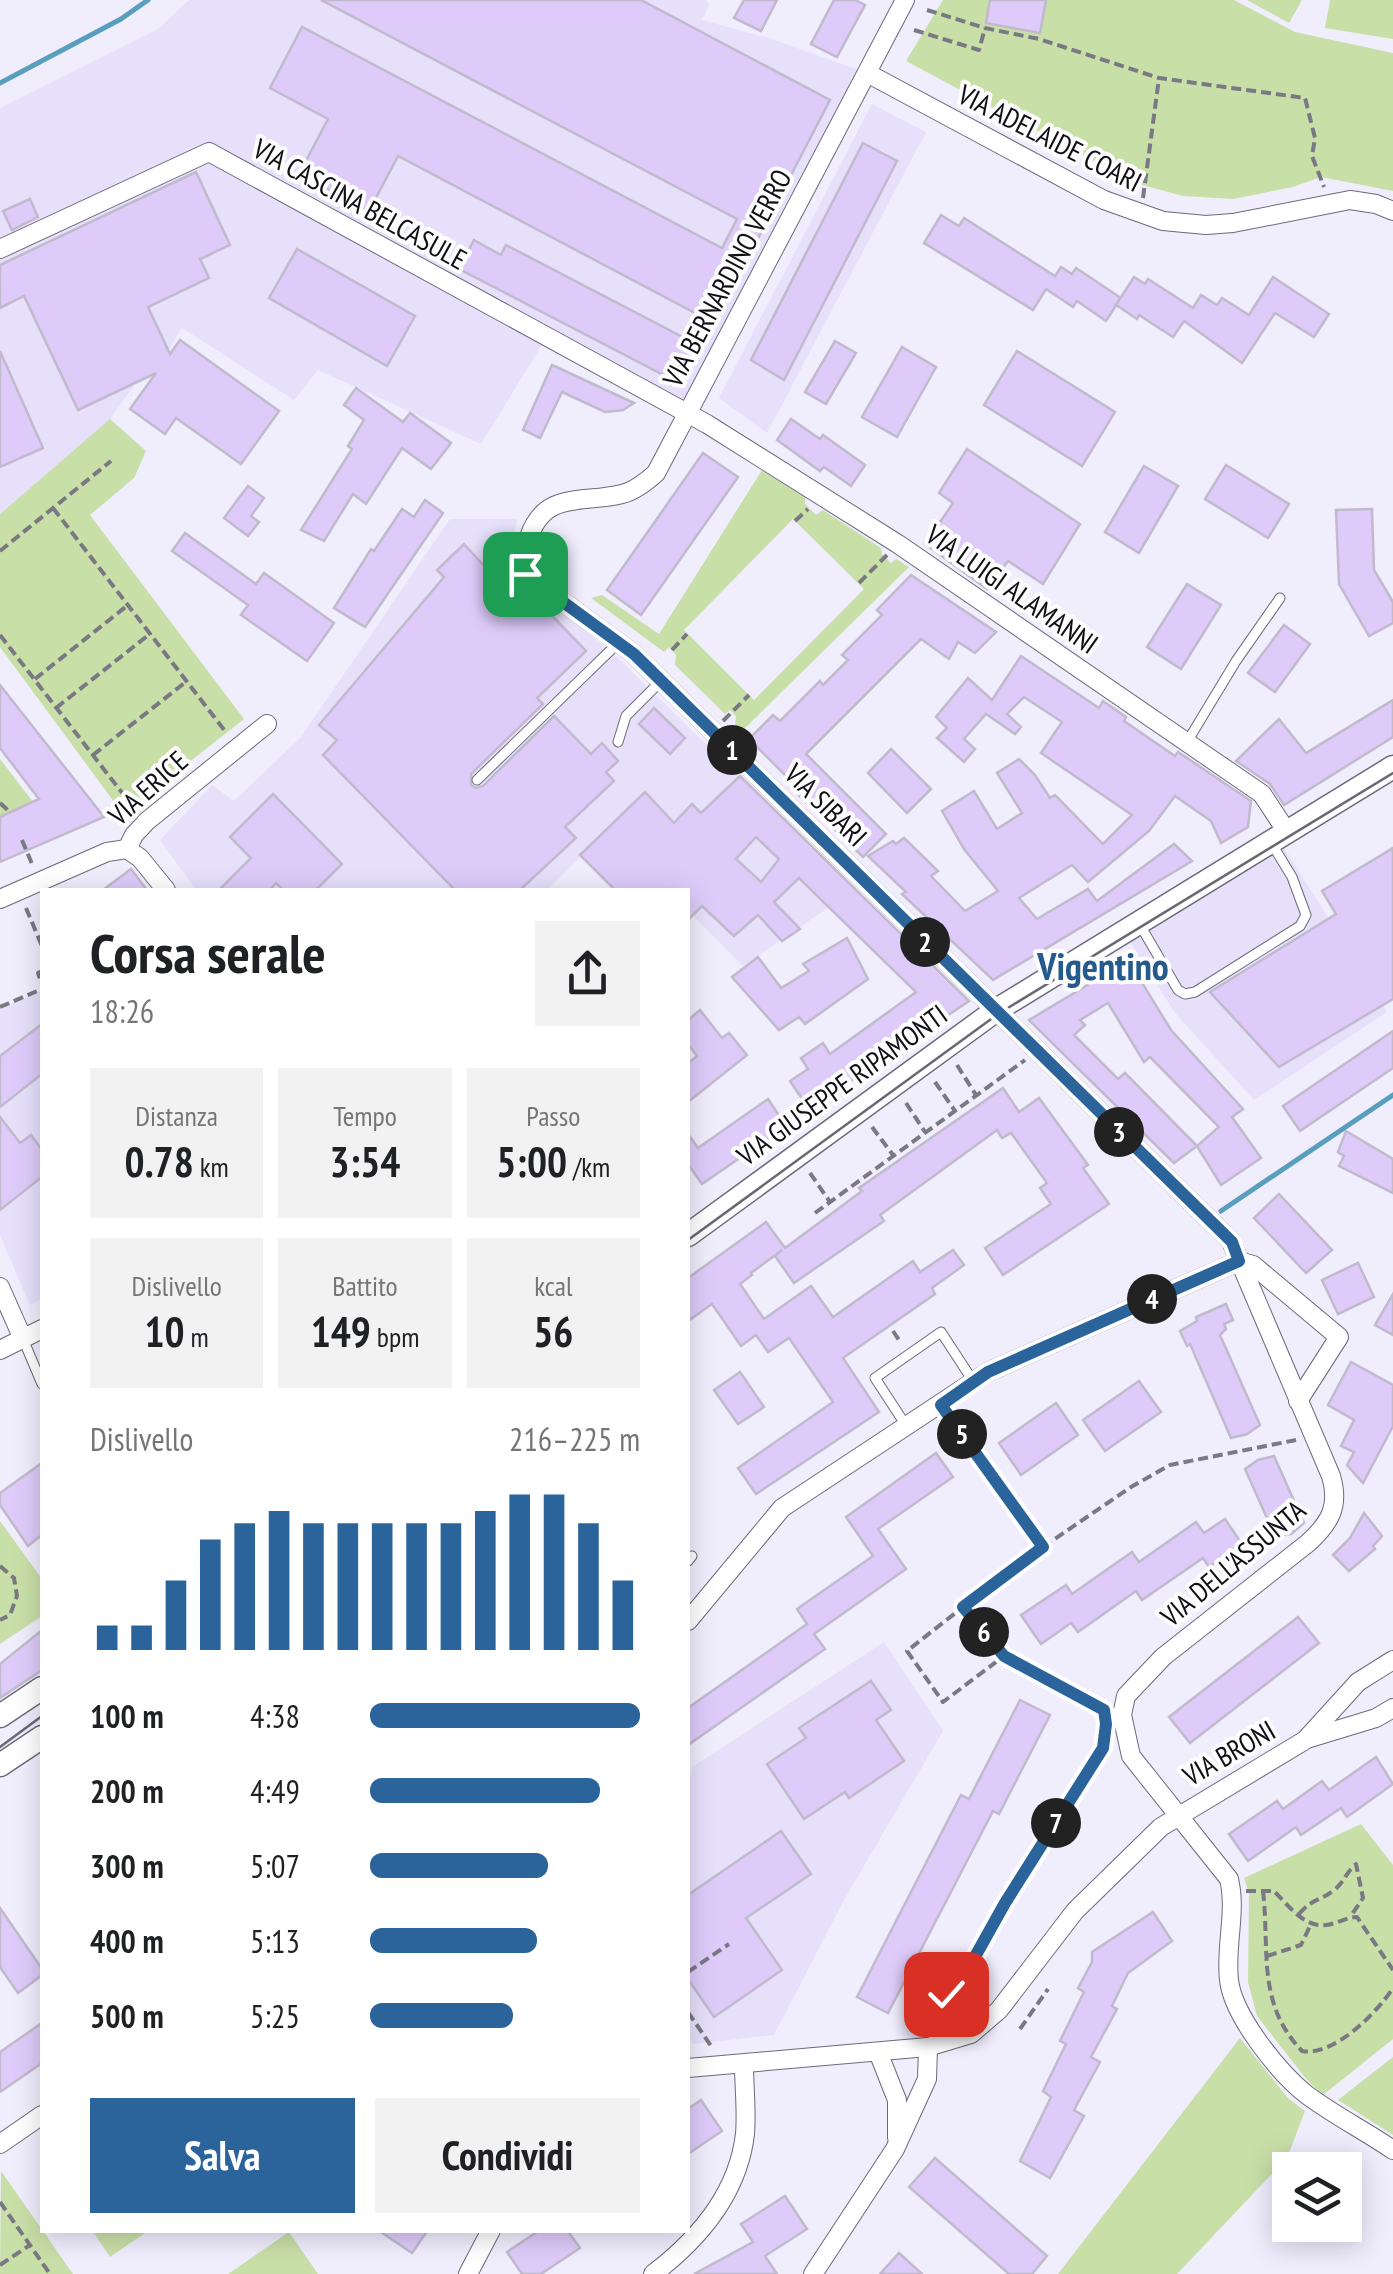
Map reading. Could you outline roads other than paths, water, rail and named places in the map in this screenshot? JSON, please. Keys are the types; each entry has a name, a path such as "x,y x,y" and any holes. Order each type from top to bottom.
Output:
{"street":[{"name":"VIA BERNARDINO VERRO","path":"542,512 554,504 625,494 656,473 905,0"},
{"name":"VIA ADELAIDE COARI","path":"866,73 1104,200 1140,215 1206,226 1254,221 1350,200 1393,211"},
{"name":"VIA CASCINA BELCASULE","path":"0,249 209,152 688,413"},
{"name":"VIA LUIGI ALAMANNI","path":"688,413 898,544 1262,794 1279,837"},
{"name":"VIA SIBARI","path":"542,512 535,520 521,562 525,574 662,681 995,1012"},
{"name":"VIA ERICE","path":"0,899 107,852 127,850 146,822 266,724"},
{"name":"VIA GIUSEPPE RIPAMONTI","path":"690,1234 995,1012 1393,768"},
{"path":"127,850 140,858 164,888"},
{"name":"VIA DELL'ASSUNTA","path":"995,1012 1232,1242 1336,1495 1326,1526 1164,1657 1126,1696 1122,1715 1131,1756 1228,1879 1232,1904 1228,1977 1241,2014 1274,2060 1306,2094 1393,2150"},
{"path":"690,1620 782,1508 988,1372 1239,1261 1253,1265 1339,1337 1298,1402"},
{"path":"0,1286 23,1339"},
{"path":"0,1350 40,1330"},
{"name":"VIA BRONI","path":"1307,1739 1358,1682 1393,1660"},
{"path":"0,1716 36,1698"},
{"name":"VIA BRONI","path":"690,2068 928,2047 956,2041 991,2019 1075,1911 1178,1814 1307,1739 1376,1718 1393,1708"},
{"path":"0,1766 40,1737"},
{"path":"812,2274 897,2145 928,2077 928,2047"},
{"path":"878,2052 897,2100 897,2145"},
{"path":"652,2274 681,2253 708,2224 730,2186 745,2130 744,2064"},
{"path":"0,2144 40,2116"},
{"path":"468,2274 489,2233"}],"lane":[{"path":"1186,742 1280,598"},
{"path":"477,780 618,643"},
{"path":"618,742 626,716 662,681"},
{"path":"1139,923 1178,990 1186,994 1195,992 1300,926 1306,915 1279,837"},
{"path":"907,1427 875,1378 941,1332 974,1384"},
{"path":"23,1339 40,1379"}],"waterway":[{"path":"0,83 121,19 148,0"},
{"path":"1221,1211 1393,1095"}],"tram line":[{"path":"690,1239 998,1014 1393,773"},
{"path":"0,1747 40,1717"}],"district":[{"name":"Vigentino","path":"1103,967"}]}
